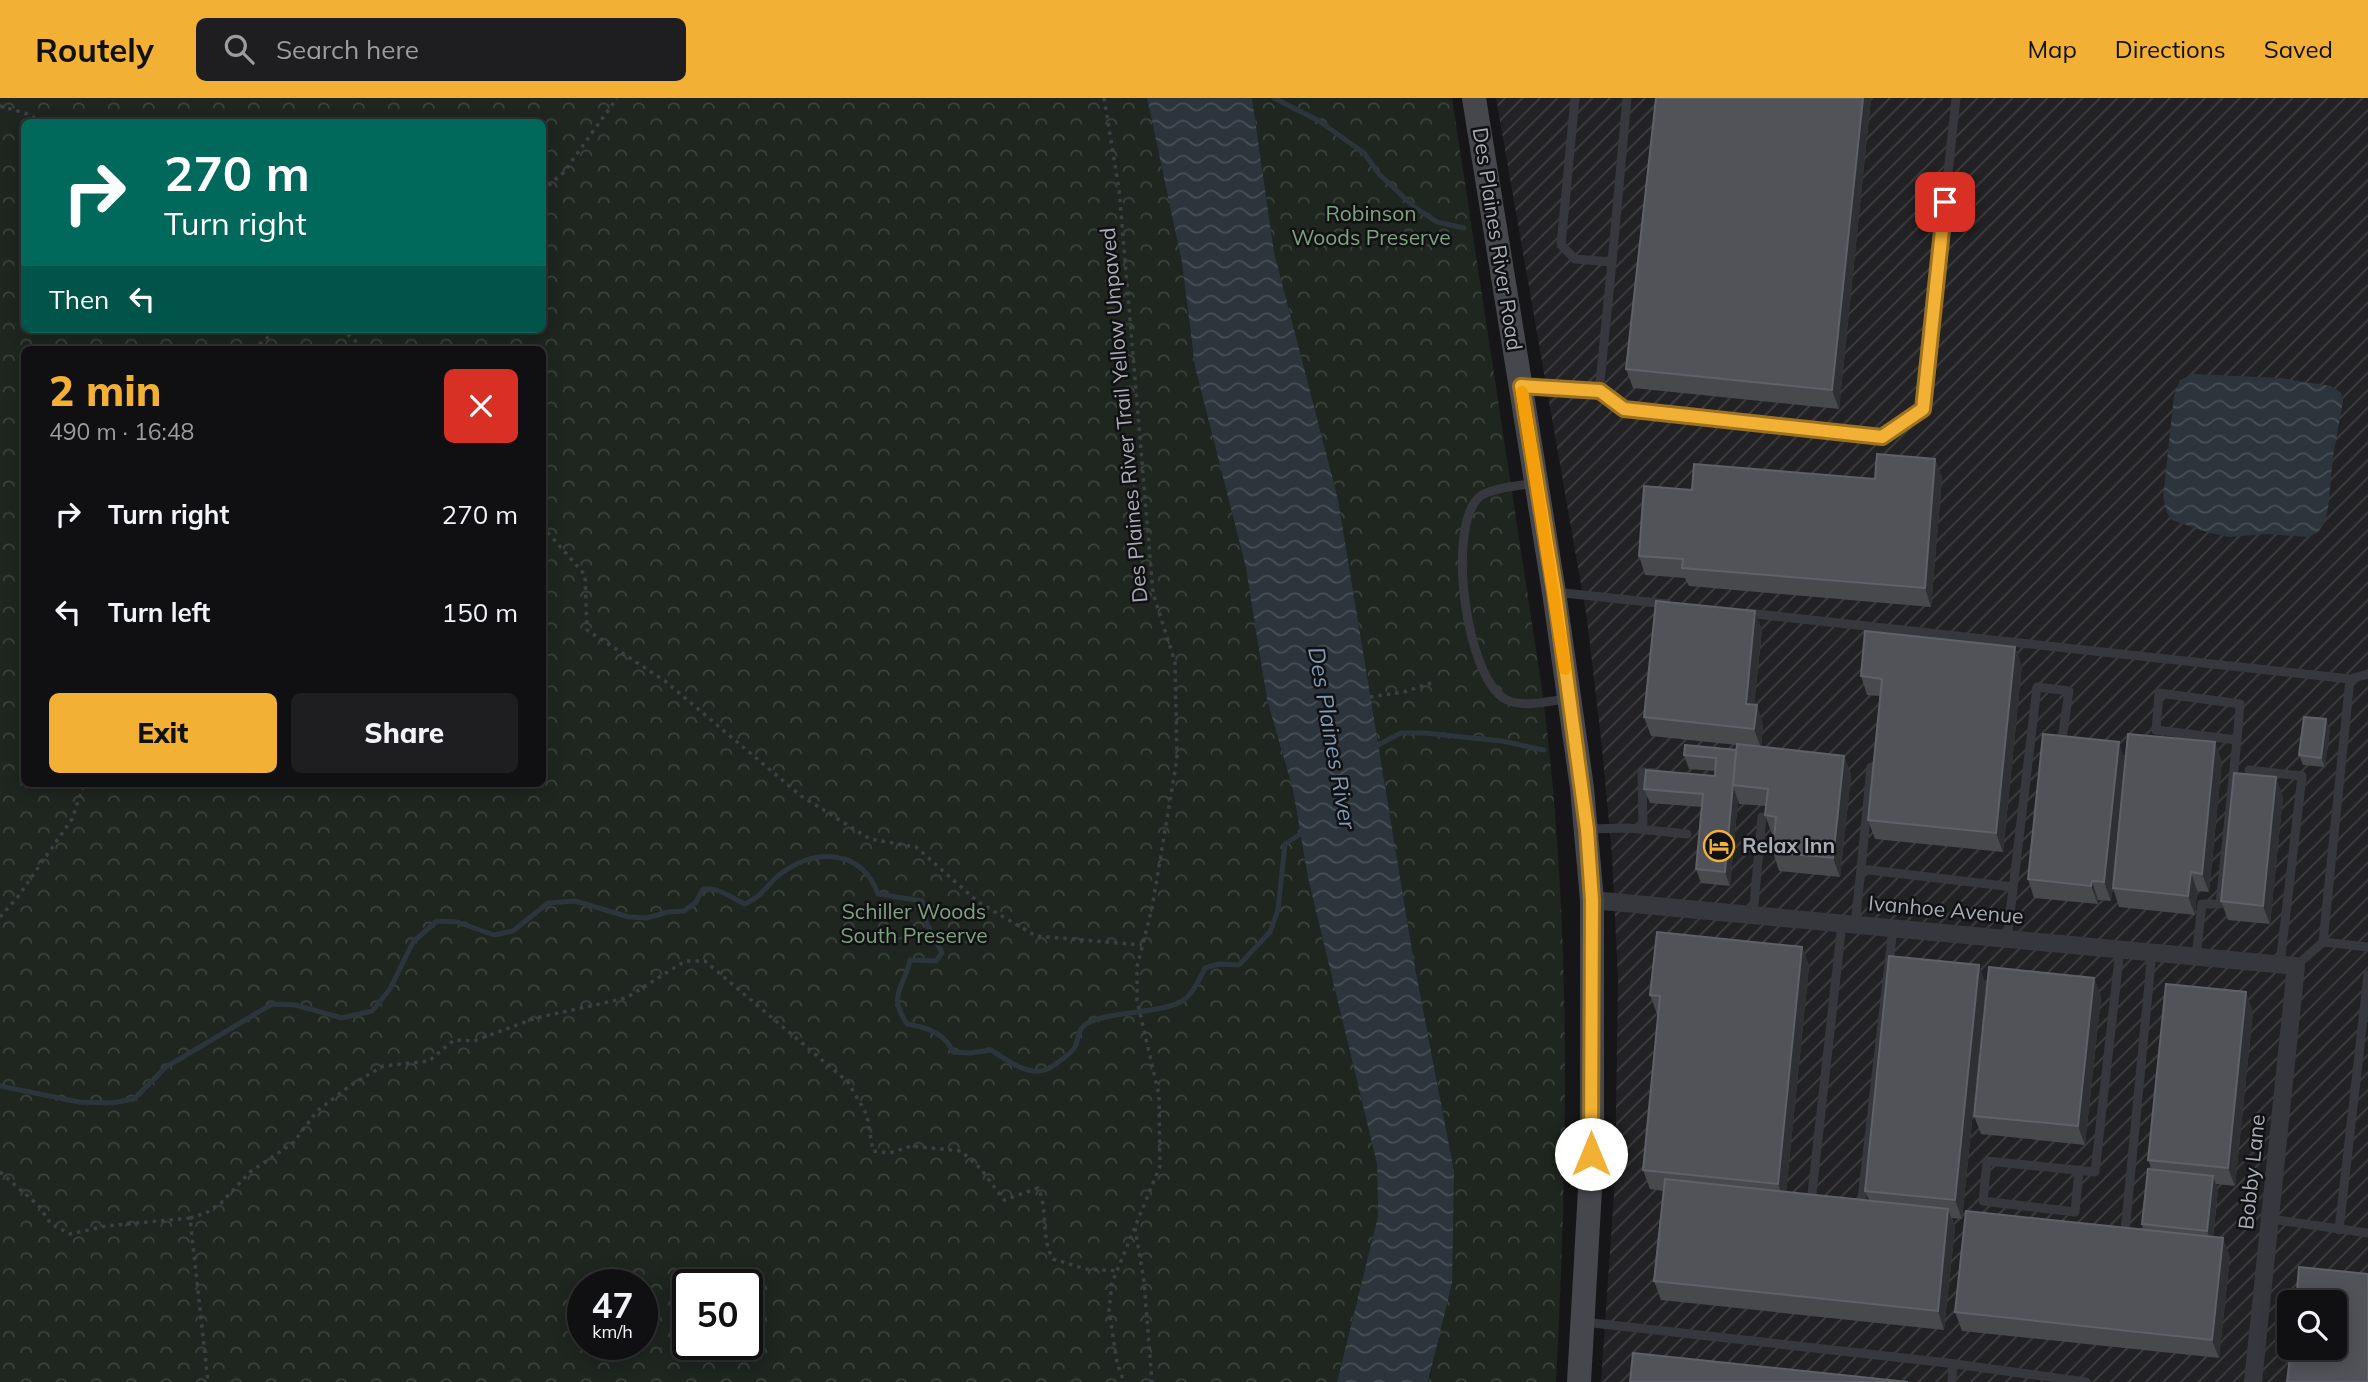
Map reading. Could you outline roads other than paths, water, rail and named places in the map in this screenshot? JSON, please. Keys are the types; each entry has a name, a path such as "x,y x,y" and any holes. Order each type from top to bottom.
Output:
{"main road":[{"name":"Des Plaines River Road","path":"1474,98 1555,592 1587,829 1592,900 1591,1154 1579,1382"}],"street":[{"name":"Ivanhoe Avenue","path":"1592,900 2288,965"},
{"name":"Bobby Lane","path":"2253,1382 2270,1219 2288,965"}],"lane":[{"path":"1575,98 1561,244 1575,259 1612,262"},
{"path":"1600,391 1627,98"},
{"path":"1521,386 1600,391 1624,409 1882,437 1923,409 1956,98"},
{"path":"1537,482 1482,495 1475,503 1462,564 1463,596 1474,644 1495,691 1505,700 1517,704 1569,698"},
{"path":"1555,592 1676,606"},
{"path":"1731,611 2350,679 2368,674"},
{"path":"2323,942 2350,679"},
{"path":"2007,939 2037,687 2068,691 2060,750"},
{"path":"2196,957 2203,904 2220,904 2237,740 2240,704 2159,692 2156,730 2237,740"},
{"path":"1812,1193 1849,924 1861,869 1871,767"},
{"path":"2249,770 2302,776 2288,965"},
{"path":"1643,829 1642,772 1664,773"},
{"path":"1753,915 1762,817"},
{"path":"1587,829 1643,829 1687,834"},
{"path":"1861,869 2013,887"},
{"path":"1862,1199 1893,928"},
{"path":"2288,965 2323,942 2368,947"},
{"path":"2079,1170 2075,1212 1983,1201 1987,1161 2079,1170 2095,1172 2120,949"},
{"path":"2125,1232 2152,952"},
{"path":"2339,1230 2368,975"},
{"path":"2270,1219 2368,1233"},
{"path":"1582,1322 2087,1382"},
{"path":"1952,1382 1953,1364"}],"water":[{"name":"Des Plaines River","path":"1147,98 1252,98 1274,252 1338,499 1414,962 1454,1171 1452,1283 1428,1382 1337,1382 1378,1216 1377,1164 1308,878 1293,790 1267,699 1246,568 1195,367 1182,263"},
{"path":"2193,374 2280,378 2331,386 2341,393 2343,401 2333,457 2328,509 2325,522 2318,532 2309,537 2265,534 2230,537 2172,520 2167,513 2163,497 2174,396 2180,380"}],"waterway":[{"path":"1274,98 1319,121 1364,153 1379,174 1413,206 1437,222 1464,228"},
{"path":"1374,747 1401,733 1424,733 1502,741 1544,750"},
{"path":"0,1086 79,1102 112,1103 134,1099 166,1067 272,1004 295,1005 342,1018 372,1011 390,989 413,942 437,921 457,922 494,935 513,931 548,903 575,901 629,917 647,918 684,911 696,902 703,889 720,891 745,904 796,864 824,857 838,857 850,861 871,879 878,894 922,901 926,922 942,953 936,961 910,960 898,998 901,1014 907,1024 934,1032 950,1045 953,1052 991,1050 1024,1069 1045,1070 1073,1050 1086,1024 1109,1016 1177,1004 1191,993 1205,968 1219,964 1239,965 1270,932 1278,910 1285,844 1305,831"}],"place":[{"name":"Relax Inn","path":"1719,846"}],"park label":[{"name":"Robinson Woods Preserve","path":"1371,226"},
{"name":"Schiller Woods South Preserve","path":"914,924"}]}
